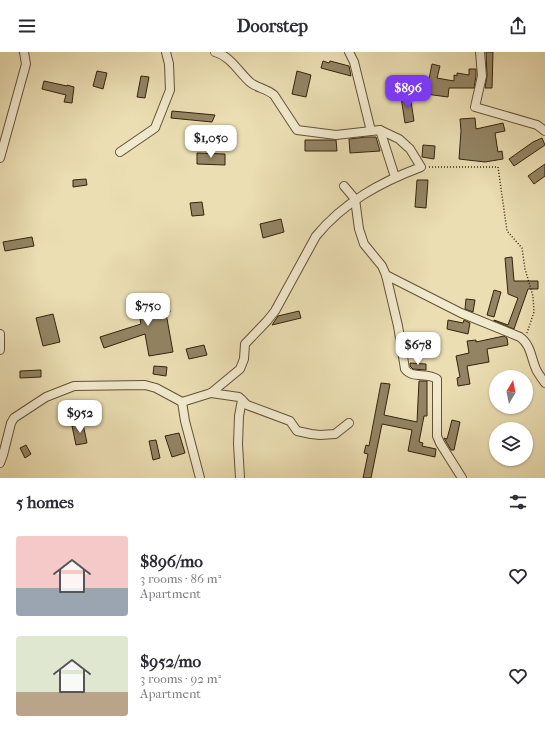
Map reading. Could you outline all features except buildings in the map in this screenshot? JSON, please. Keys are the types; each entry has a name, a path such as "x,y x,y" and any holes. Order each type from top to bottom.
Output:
{"street":[{"path":"0,158 26,64 24,52"},
{"path":"120,152 155,128 170,90 169,64 166,52"},
{"path":"0,463 11,423 14,418 46,397 74,386 145,385 156,388 182,402 211,393 240,369 244,359 245,344 275,311 316,236 338,213 355,199 395,177 422,167 410,149 399,139 380,130 336,135 297,130 274,95 253,84 224,56 215,52"},
{"path":"349,52 354,62 371,131"},
{"path":"480,52 482,76 475,107 536,125 545,131"},
{"path":"380,130 395,177"},
{"path":"344,186 355,199 359,229 364,244 382,266 386,275 398,326 405,369 410,374 433,376 437,379 437,436 456,474 462,478"},
{"path":"386,275 461,314 525,341 536,370 545,383"},
{"path":"0,334 0,350"},
{"path":"211,393 239,397 247,405 290,421 296,431 320,435 336,434 349,423"},
{"path":"240,478 238,444 239,416 242,400"},
{"path":"182,402 185,421 200,478"}],"path":[{"path":"422,167 498,167 507,232 522,248 525,269 533,296 534,312 525,341"}]}
